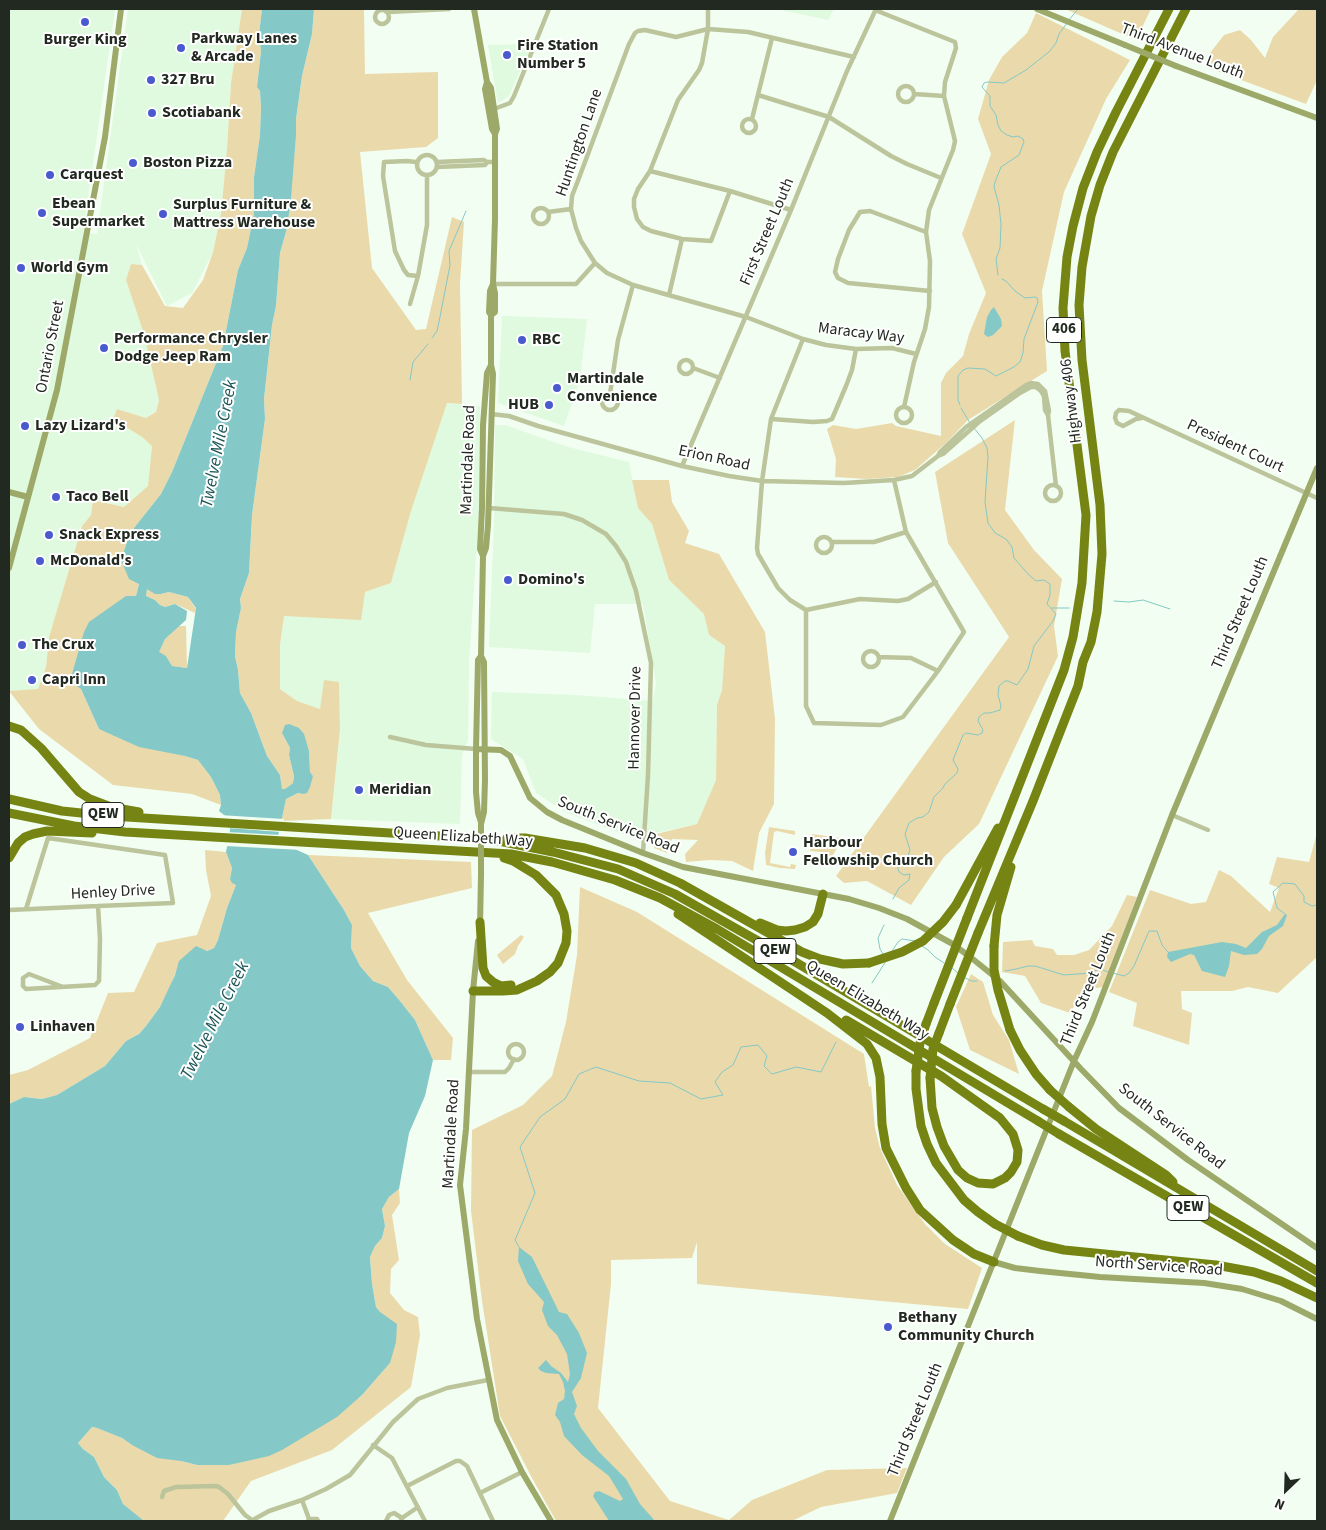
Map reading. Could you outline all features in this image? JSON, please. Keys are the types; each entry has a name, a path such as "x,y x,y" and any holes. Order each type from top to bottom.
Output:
{"highway":[{"name":"Highway 406","path":"1026,769 1064,670 1073,637 1083,575 1086,515 1066,358 1063,308 1070,240 1083,188 1097,152 1169,9"},
{"name":"Highway 406","path":"1033,801 1078,686 1083,662 1091,642 1102,574 1100,505 1080,332 1079,305 1085,240 1100,185 1113,152 1186,9"},
{"path":"9,726 21,730 30,738 79,792 90,799 111,807 130,811 199,821"},
{"path":"706,897 802,952 820,960 842,964 869,964 902,952 922,941 943,922 956,905 996,832 1026,769"},
{"path":"1026,769 920,1043 916,1071 916,1089 921,1126 936,1163 964,1200 978,1212 995,1224 1018,1236 1042,1245 1064,1250 1216,1266 1254,1272 1282,1281 1317,1298"},
{"name":"Queen Elizabeth Way","path":"9,799 62,811 110,816 489,839 553,852 618,869 676,894 805,968 1317,1271"},
{"path":"797,994 845,1020 941,1076 1000,1118 1013,1134 1018,1150 1017,1162 1012,1172 1005,1178 992,1184 978,1183 967,1178 958,1170 944,1146 937,1127 932,1108 930,1078 933,1049 978,933 1033,801"},
{"path":"1033,801 1000,901 994,933 994,970 1010,1030 1020,1050 1036,1074 1050,1090 1096,1129 1166,1175 1180,1190"},
{"name":"Queen Elizabeth Way","path":"9,813 50,822 125,832 511,854 552,862 615,880 660,898 717,929 1059,1134 1317,1283"},
{"path":"9,858 18,843 25,837 40,832 125,832"},
{"path":"489,839 526,838 585,848 621,858 655,871 777,930 796,930 813,922 818,914 823,894"},
{"path":"473,991 517,990 537,981 550,972 560,958 567,935 562,908 556,894 550,888 525,867 513,861 477,851"},
{"path":"615,880 666,906 848,1028 867,1044 876,1058 880,1077 882,1124 886,1148 898,1173 920,1210 953,1240 974,1254 994,1262"},
{"path":"480,922 483,968 486,976 501,986 524,986"}],"main road":[{"name":"Ontario Street","path":"9,568 57,390 75,301 105,136 121,9"},
{"name":"Martindale Road","path":"474,9 497,129 495,134 493,284 495,302 494,312 491,315 491,365 494,374 488,414 480,549 483,556"},
{"name":"Third Avenue Louth","path":"1037,9 1176,66 1317,118"},
{"name":"Martindale Road","path":"487,82 485,89 492,129 495,134"},
{"name":"Martindale Road","path":"488,414 489,508 486,548 483,556 484,812 481,824 480,922 473,991 470,1072 460,1185 477,1319 497,1420 522,1472 551,1521"},
{"name":"Third Street Louth","path":"890,1521 1074,1061 1092,1022 1172,815 1317,468"},
{"path":"9,492 28,497"},
{"name":"Martindale Road","path":"481,824 478,813 476,749 478,660 482,656"},
{"name":"South Service Road","path":"476,749 501,750 510,756 530,798 547,812 643,854 683,867 849,899 879,908 952,943 1000,981 1119,1108 1156,1137 1291,1232 1317,1248"},
{"name":"North Service Road","path":"994,1262 1015,1268 1040,1271 1100,1277 1204,1283 1242,1288 1281,1301 1317,1319"}],"street":[{"path":"388,12 449,9"},
{"path":"494,109 510,103 514,96 549,9"},
{"path":"708,9 708,29 702,62 699,70 678,100 650,171 634,198 637,220 643,227 651,231 682,239 711,240 730,191"},
{"path":"876,9 955,42 956,48 945,82 944,96 955,141 929,210 926,232 930,261 929,307 904,407"},
{"name":"First Street Louth","path":"682,466 876,9"},
{"name":"Huntington Lane","path":"746,317 633,285 607,273 595,264 581,241 571,208 572,196 629,44 638,31 645,30 676,37 708,29 748,32 854,57"},
{"path":"752,120 772,38"},
{"path":"914,94 944,96"},
{"path":"758,95 829,117 891,156 941,178"},
{"path":"426,154 433,156 437,164 434,172 427,175 419,172 416,162 426,154"},
{"path":"416,162 384,162 382,176 395,251 408,275 418,276"},
{"path":"437,164 485,165 487,162 496,162"},
{"path":"650,171 730,191 791,210"},
{"path":"410,304 418,276 427,225 427,175"},
{"path":"548,212 571,208"},
{"path":"926,232 870,211 860,212 849,230 835,272 838,278 848,283 930,291"},
{"path":"669,295 682,239"},
{"path":"493,284 576,284 595,264"},
{"path":"610,394 618,340 633,285"},
{"name":"Maracay Way","path":"746,317 803,339 826,345 856,348 892,348 916,354"},
{"path":"803,339 771,419 762,481 758,554 778,588 790,600 806,610 860,600 898,601 908,599 936,582"},
{"path":"771,419 813,422 832,419 852,370 856,348"},
{"path":"693,368 720,378"},
{"name":"Erion Road","path":"488,414 509,416 538,426 682,466 729,476 762,481 844,483 894,480 912,476 943,454 967,429 1031,383 1038,384 1045,391 1050,411 1048,416 1056,486"},
{"name":"President Court","path":"1142,418 1123,426 1118,424 1115,418 1118,412 1124,410 1142,418 1307,493 1317,498"},
{"path":"806,610 806,706 814,723 881,725 903,717 938,671 964,632 906,532 894,480"},
{"name":"Hannover Drive","path":"489,508 564,514 582,520 606,534 626,562 636,591 651,663 648,775 643,854"},
{"path":"832,542 874,542 906,532"},
{"path":"878,658 912,658 938,671"},
{"path":"390,737 426,745 476,749"},
{"path":"1172,815 1208,830"},
{"name":"Henley Drive","path":"9,910 173,903 164,855 48,838 26,909"},
{"path":"63,986 29,974 23,978 23,986 26,989 94,985 99,981 100,939 98,906"},
{"path":"470,1072 505,1072 510,1068 514,1060"},
{"path":"162,1497 164,1491 176,1487 216,1486 228,1494 252,1521 269,1512 326,1489 350,1475 393,1422 418,1399 447,1388 488,1380"},
{"path":"373,1445 392,1458 425,1521"},
{"path":"407,1486 456,1461 460,1461 467,1466 492,1521"},
{"path":"480,1493 522,1472"},
{"path":"302,1500 309,1520 317,1519 318,1521"},
{"path":"386,1521 389,1515 394,1513 401,1520 418,1507"}],"shaded area":[{"path":"9,9 115,9 83,233 97,234 128,9 242,9 231,83 221,214 213,252 192,293 167,306 136,244 142,265 131,264 126,280 144,334 159,400 156,412 146,418 117,409 113,419 142,437 152,446 148,486 124,507 93,500 91,515 82,526 49,637 46,667 38,690 9,691"},
{"path":"242,9 262,9 259,35 261,51 257,87 260,91 260,135 254,177 254,214 247,248 238,270 223,346 172,472 161,494 130,533 121,560 139,584 136,596 81,689 99,729 198,760 211,777 220,795 221,805 192,794 113,785 39,729 9,691 38,689 46,667 49,637 82,526 91,515 93,500 124,507 148,486 152,446 142,437 113,419 117,409 146,418 156,412 159,400 144,334 126,280 131,264 142,265 165,306 183,308 203,280 213,252 221,214 231,83"},
{"path":"314,9 364,9 365,74 438,72 438,138 426,147 360,152 372,268 416,330 426,329 452,217 464,222 460,284 462,404 447,403 411,511 391,583 365,592 361,620 284,616 280,645 280,689 297,701 320,709 324,680 339,682 340,729 331,819 281,821 286,799 298,793 303,794 313,776 310,772 309,750 282,733 290,748 289,755 294,776 293,783 282,789 280,775 267,756 251,713 240,693 235,656 236,632 241,608 240,599 249,573 252,515 265,419 264,399 272,325 276,306 280,253 287,228 296,119 302,76 312,34"},
{"path":"776,9 834,9 828,20"},
{"path":"1065,9 1151,9 1136,40"},
{"path":"1299,9 1317,9 1317,80 1306,104 1206,67 1210,53 1224,35 1240,30 1251,40 1265,58 1273,37"},
{"path":"1036,13 1130,60 1106,99 1064,192 1042,291 1047,371 968,420 947,442 915,470 898,477 867,479 835,477 836,459 827,429 833,425 856,429 892,423 896,426 941,436 941,383 946,373 963,356 969,334 986,293 962,234 991,154 978,119 989,80 1002,57 1027,33"},
{"path":"532,44 509,96 498,103 488,45"},
{"path":"502,316 587,319 580,380 564,426 498,403"},
{"path":"447,403 480,406 479,513 469,661 468,740 462,755 460,824 331,819 340,729 339,682 320,709 297,701 280,689 280,645 284,615 391,583 411,511"},
{"path":"1015,420 1005,510 1034,550 1062,579 1054,626 1058,656 979,824 944,857 911,905 867,881 844,883 836,876 1009,637 948,543 935,472"},
{"path":"495,425 505,425 568,447 629,462 638,508 652,524 669,580 705,614 709,635 725,646 722,690 717,705 716,780 697,824 633,838 565,812 536,793 523,759 491,739 492,692 576,695 653,701 656,684 643,604 595,604 590,653 489,647 494,523"},
{"path":"632,480 669,480 672,502 689,531 685,543 719,554 765,632 775,719 774,804 759,833 753,871 732,861 686,862 685,854 698,840 672,839 667,853 654,848 656,834 697,824 716,780 717,705 722,690 725,646 709,635 704,614 669,580 652,524 638,508"},
{"path":"147,588 161,594 169,592 188,597 196,609 195,613 175,604 165,607 160,605 155,600 146,596"},
{"path":"179,626 186,626 187,668 172,666 166,656 158,653 165,639"},
{"path":"769,827 795,831 795,835 774,832 770,863 790,867 791,864 796,865 795,869 766,865 765,853"},
{"path":"1317,833 1317,957 1278,993 1248,987 1232,991 1181,991 1182,1009 1192,1013 1189,1045 1133,1026 1137,1003 1109,992 1150,890 1191,904 1206,902 1219,870 1231,876 1270,912 1279,888 1269,884 1277,857 1309,862"},
{"path":"812,834 847,839 837,848 829,862 823,864 824,857 820,856 820,852 810,851"},
{"path":"205,850 226,852 232,868 230,879 236,885 214,948 180,961 160,1007 139,1034 126,1041 105,1066 57,1095 42,1099 24,1097 9,1104 9,1075 28,1070 90,1038 108,993 134,992 157,943 197,935 211,896 206,870"},
{"path":"308,855 471,862 472,888 368,913 407,980 453,1038 451,1060 433,1060 415,1020 388,987 373,981 360,966 351,948 352,925"},
{"path":"580,887 637,912 864,1054 869,1087 871,1086 875,1128 880,1148 897,1185 925,1224 945,1244 982,1268 968,1309 697,1284 697,1242 692,1258 611,1260 611,1284 598,1408 670,1501 729,1520 752,1500 827,1470 907,1468 897,1493 821,1507 792,1521 556,1521 532,1478 500,1416 482,1301 471,1211 472,1130 523,1105 552,1076 566,1022 577,955"},
{"path":"1127,895 1137,897 1103,987 1084,990 1070,1013 1041,1003 1025,976 1002,972 1003,942 1032,940 1035,946 1053,949 1057,955 1074,955 1089,950 1112,926"},
{"path":"521,935 524,937 515,954 503,964 497,955"},
{"path":"971,974 983,982 993,1015 1009,1040 1019,1074 970,1050 956,1007"},
{"path":"399,1189 400,1203 392,1215 399,1260 391,1269 390,1293 404,1310 418,1317 420,1335 411,1387 332,1450 251,1481 223,1521 144,1521 134,1514 123,1504 117,1490 104,1477 94,1457 78,1443 92,1427 122,1438 132,1445 181,1461 197,1465 229,1465 247,1460 360,1397 390,1363 380,1312 376,1307 370,1257 375,1246 382,1238 385,1226 382,1209 389,1197"}],"water":[{"name":"Twelve Mile Creek","path":"262,9 314,9 312,34 302,76 296,119 291,198 287,228 280,253 276,306 272,325 264,399 265,419 252,515 249,573 240,599 241,608 236,632 235,656 240,693 251,713 267,756 280,775 282,789 293,783 294,776 289,755 290,748 282,733 285,725 289,724 299,728 304,734 309,751 310,772 313,776 310,787 307,793 298,793 286,799 277,841 308,855 352,925 351,948 360,966 373,981 388,987 415,1020 433,1060 425,1096 409,1133 399,1189 389,1197 382,1209 385,1226 382,1238 375,1246 370,1257 376,1307 397,1324 396,1342 390,1363 362,1395 337,1417 269,1456 229,1465 197,1465 157,1458 122,1438 92,1427 78,1443 94,1457 104,1477 117,1490 123,1504 144,1521 9,1521 9,1104 24,1097 42,1099 57,1095 105,1066 126,1041 139,1034 160,1007 175,975 179,961 196,946 207,951 214,948 236,885 230,879 232,868 226,852 230,830 229,819 219,811 221,805 220,795 211,777 198,760 139,747 99,729 81,689 70,681 84,632 89,622 126,596 136,596 139,584 129,579 121,560 130,533 161,494 172,472 223,346 238,270 247,248 254,214 254,177 260,135 261,108 260,91 257,87 261,51 259,35","holes":["147,589 155,594 169,592 188,597 196,608 187,668 172,666 166,656 159,652 165,639 186,620 187,611 175,604 165,607 160,605 155,600 146,596"]},
{"path":"994,307 1001,319 1002,326 993,335 988,337 984,334 987,317"},
{"path":"1285,914 1287,915 1283,926 1269,936 1257,954 1244,955 1231,951 1225,977 1202,971 1194,955 1190,954 1171,962 1167,957 1168,952 1222,942 1246,948 1262,932 1277,925"},
{"path":"519,1247 532,1257 559,1312 567,1314 579,1333 587,1353 581,1378 572,1392 577,1406 574,1414 581,1428 598,1451 626,1479 640,1504 655,1521 609,1521 593,1496 595,1492 599,1491 620,1501 623,1499 609,1476 582,1455 564,1436 560,1422 555,1415 558,1403 564,1399 563,1382 559,1374 546,1373 538,1368 546,1360 568,1382 570,1374 567,1354 557,1335 548,1326 542,1310 544,1302 528,1284 518,1261"}],"pier":[{"path":"219,815 284,819 281,832 227,828 226,821"},
{"path":"227,832 280,835 279,839 302,850 225,846"}],"waterway":[{"path":"1069,20 1078,9"},
{"path":"998,275 996,259 1000,248 1001,224 999,205 994,187 1001,167 1019,155 1024,142 1018,136 1013,137 1001,131 996,115 990,106 990,96 982,87 987,82 1004,83 1026,70 1049,52 1067,23"},
{"path":"432,338 437,331 440,317 450,265 449,251 466,211"},
{"path":"960,405 958,400 958,376 963,370 968,368 985,369 996,376 1020,362 1024,339 1038,302 1035,297 1025,298 1002,279"},
{"path":"410,380 413,362 428,344"},
{"path":"961,408 970,423"},
{"path":"893,899 899,888 909,880 910,874 904,875 899,872 896,862 908,856 910,850 905,834 909,823 929,812 934,797 957,773 958,769 953,760 963,735 966,733 978,735 982,733 983,730 978,721 979,717 984,713 1000,710 999,686 1005,681 1017,685 1028,669 1034,646 1056,614 1047,604 1050,595 1050,584 1044,580 1036,581 1027,573 1014,558 1012,547 1006,539 995,533 988,523 985,502 987,448 974,428"},
{"path":"1114,601 1129,602 1143,600 1170,609"},
{"path":"1052,608 1069,608"},
{"path":"1285,914 1277,908 1273,892 1283,883 1295,884 1304,896 1304,902 1312,906 1317,905"},
{"path":"883,954 878,938 884,925"},
{"path":"1113,973 1124,976 1129,973 1134,966 1149,931 1157,931 1162,945 1168,952"},
{"path":"892,951 902,939 915,941"},
{"path":"922,946 944,963"},
{"path":"872,983 886,961"},
{"path":"1005,971 1035,966 1064,975 1090,973 1099,969 1109,972"},
{"path":"952,968 958,973"},
{"path":"964,977 971,981 977,981"},
{"path":"519,1247 515,1240 535,1193 520,1147 540,1117 565,1099 579,1074 596,1067 639,1081 670,1083 701,1099 723,1095 715,1082 722,1072 733,1065 741,1047 758,1045 767,1056 764,1066 772,1074 796,1067 821,1072 836,1042"}],"place":[{"name":"Burger King","path":"85,22"},
{"name":"Parkway Lanes & Arcade","path":"181,48"},
{"name":"Fire Station Number 5","path":"507,55"},
{"name":"327 Bru","path":"151,80"},
{"name":"Scotiabank","path":"152,113"},
{"name":"Boston Pizza","path":"133,163"},
{"name":"Carquest","path":"50,175"},
{"name":"Ebean Supermarket","path":"42,213"},
{"name":"Surplus Furniture & Mattress Warehouse","path":"163,214"},
{"name":"World Gym","path":"21,268"},
{"name":"RBC","path":"522,340"},
{"name":"Performance Chrysler Dodge Jeep Ram","path":"104,348"},
{"name":"Martindale Convenience","path":"557,388"},
{"name":"HUB","path":"549,405"},
{"name":"Lazy Lizard's","path":"25,426"},
{"name":"Taco Bell","path":"56,497"},
{"name":"Snack Express","path":"49,535"},
{"name":"McDonald's","path":"40,561"},
{"name":"Domino's","path":"508,580"},
{"name":"The Crux","path":"22,645"},
{"name":"Capri Inn","path":"32,680"},
{"name":"Meridian","path":"359,790"},
{"name":"Harbour Fellowship Church","path":"793,852"},
{"name":"Linhaven","path":"20,1027"},
{"name":"Bethany Community Church","path":"888,1327"}]}
